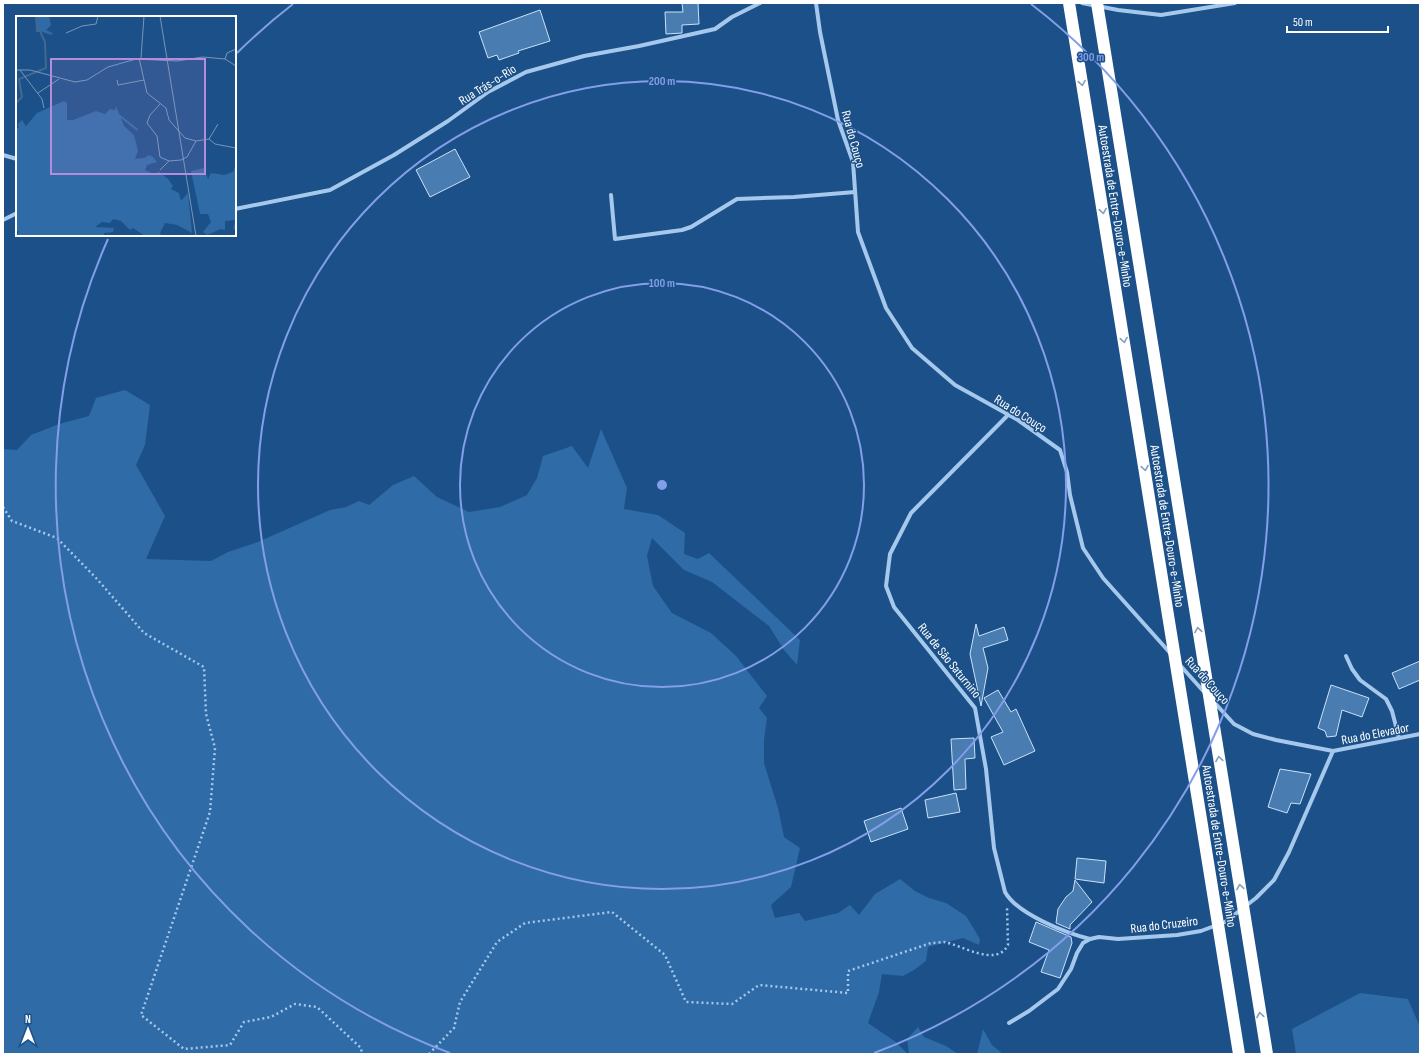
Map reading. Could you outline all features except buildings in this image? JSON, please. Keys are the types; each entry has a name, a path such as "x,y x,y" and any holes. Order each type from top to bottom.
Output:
{"highway":[{"name":"Autoestrada de Entre-Douro-e-Minho","path":"1069,3 1239,1054"},
{"name":"Autoestrada de Entre-Douro-e-Minho","path":"1097,3 1267,1054"}],"street":[{"name":"Rua Trás-o-Rio","path":"236,209 330,190 394,155 448,121 488,92 526,72 584,56 715,29 760,3"},
{"name":"Rua do Couço","path":"816,3 820,32 838,120 853,162 858,232 886,308 912,348 955,385 1008,415 1060,450 1067,472 1070,495 1083,548 1103,578 1234,724 1254,734 1276,740 1333,751"},
{"path":"1082,3 1118,10 1161,15 1235,3"},
{"path":"3,155 16,159"},
{"path":"611,195 615,239 682,230 691,227 737,199 787,198 855,192"},
{"path":"3,220 16,214"},
{"name":"Rua de São Saturnino","path":"1008,415 911,513 890,554 886,586 894,607 975,708 986,769 994,848 1005,892 1013,904 1024,911 1070,934 1090,939"},
{"path":"1346,656 1352,669 1360,680 1386,699 1392,711 1399,738"},
{"name":"Rua do Elevador","path":"1333,751 1420,734"},
{"name":"Rua do Cruzeiro","path":"1090,939 1099,937 1118,939 1177,935 1201,931 1225,922 1236,914 1256,898 1274,880 1289,852 1333,751"},
{"path":"1010,1023 1058,989 1071,969 1077,953 1083,943 1090,939"}],"path":[{"path":"3,507 12,521 57,538 97,579 144,633 204,667 206,714 215,748 210,812 141,1016 184,1049 230,1045 244,1022 271,1017 294,1004 317,1007 362,1048 362,1054"},
{"path":"429,1054 454,1028 460,1002 497,942 525,923 612,912 665,955 686,1002 732,1004 759,985 848,993 848,971 931,943 944,942 991,956 999,954 1005,950 1008,945 1008,897"}],"shaded area":[{"path":"125,390 150,405 145,445 136,465 165,516 146,559 211,561 228,552 258,542 330,510 346,507 359,501 369,505 393,485 414,476 437,497 469,512 500,507 527,495 537,478 543,456 572,446 588,468 601,429 627,488 624,509 658,515 685,533 684,554 698,559 709,553 800,640 797,665 784,650 769,626 712,582 684,570 652,538 647,556 653,586 672,613 711,633 736,656 767,696 759,708 767,718 764,740 764,763 778,808 784,837 800,848 791,887 771,905 775,918 799,913 805,921 838,913 850,905 859,915 875,894 900,879 915,891 929,898 946,903 966,916 980,939 979,945 963,938 928,947 926,961 914,970 903,976 882,974 879,992 868,1023 896,1042 908,1054 3,1054 3,449 17,450 31,435 59,424 89,416 96,398"},
{"path":"1360,993 1408,999 1420,1027 1420,1054 1296,1054 1292,1029"},
{"path":"918,1027 924,1037 946,1046 958,1054 909,1054 907,1039"},
{"path":"983,1029 992,1045 1003,1054 977,1054"}]}
